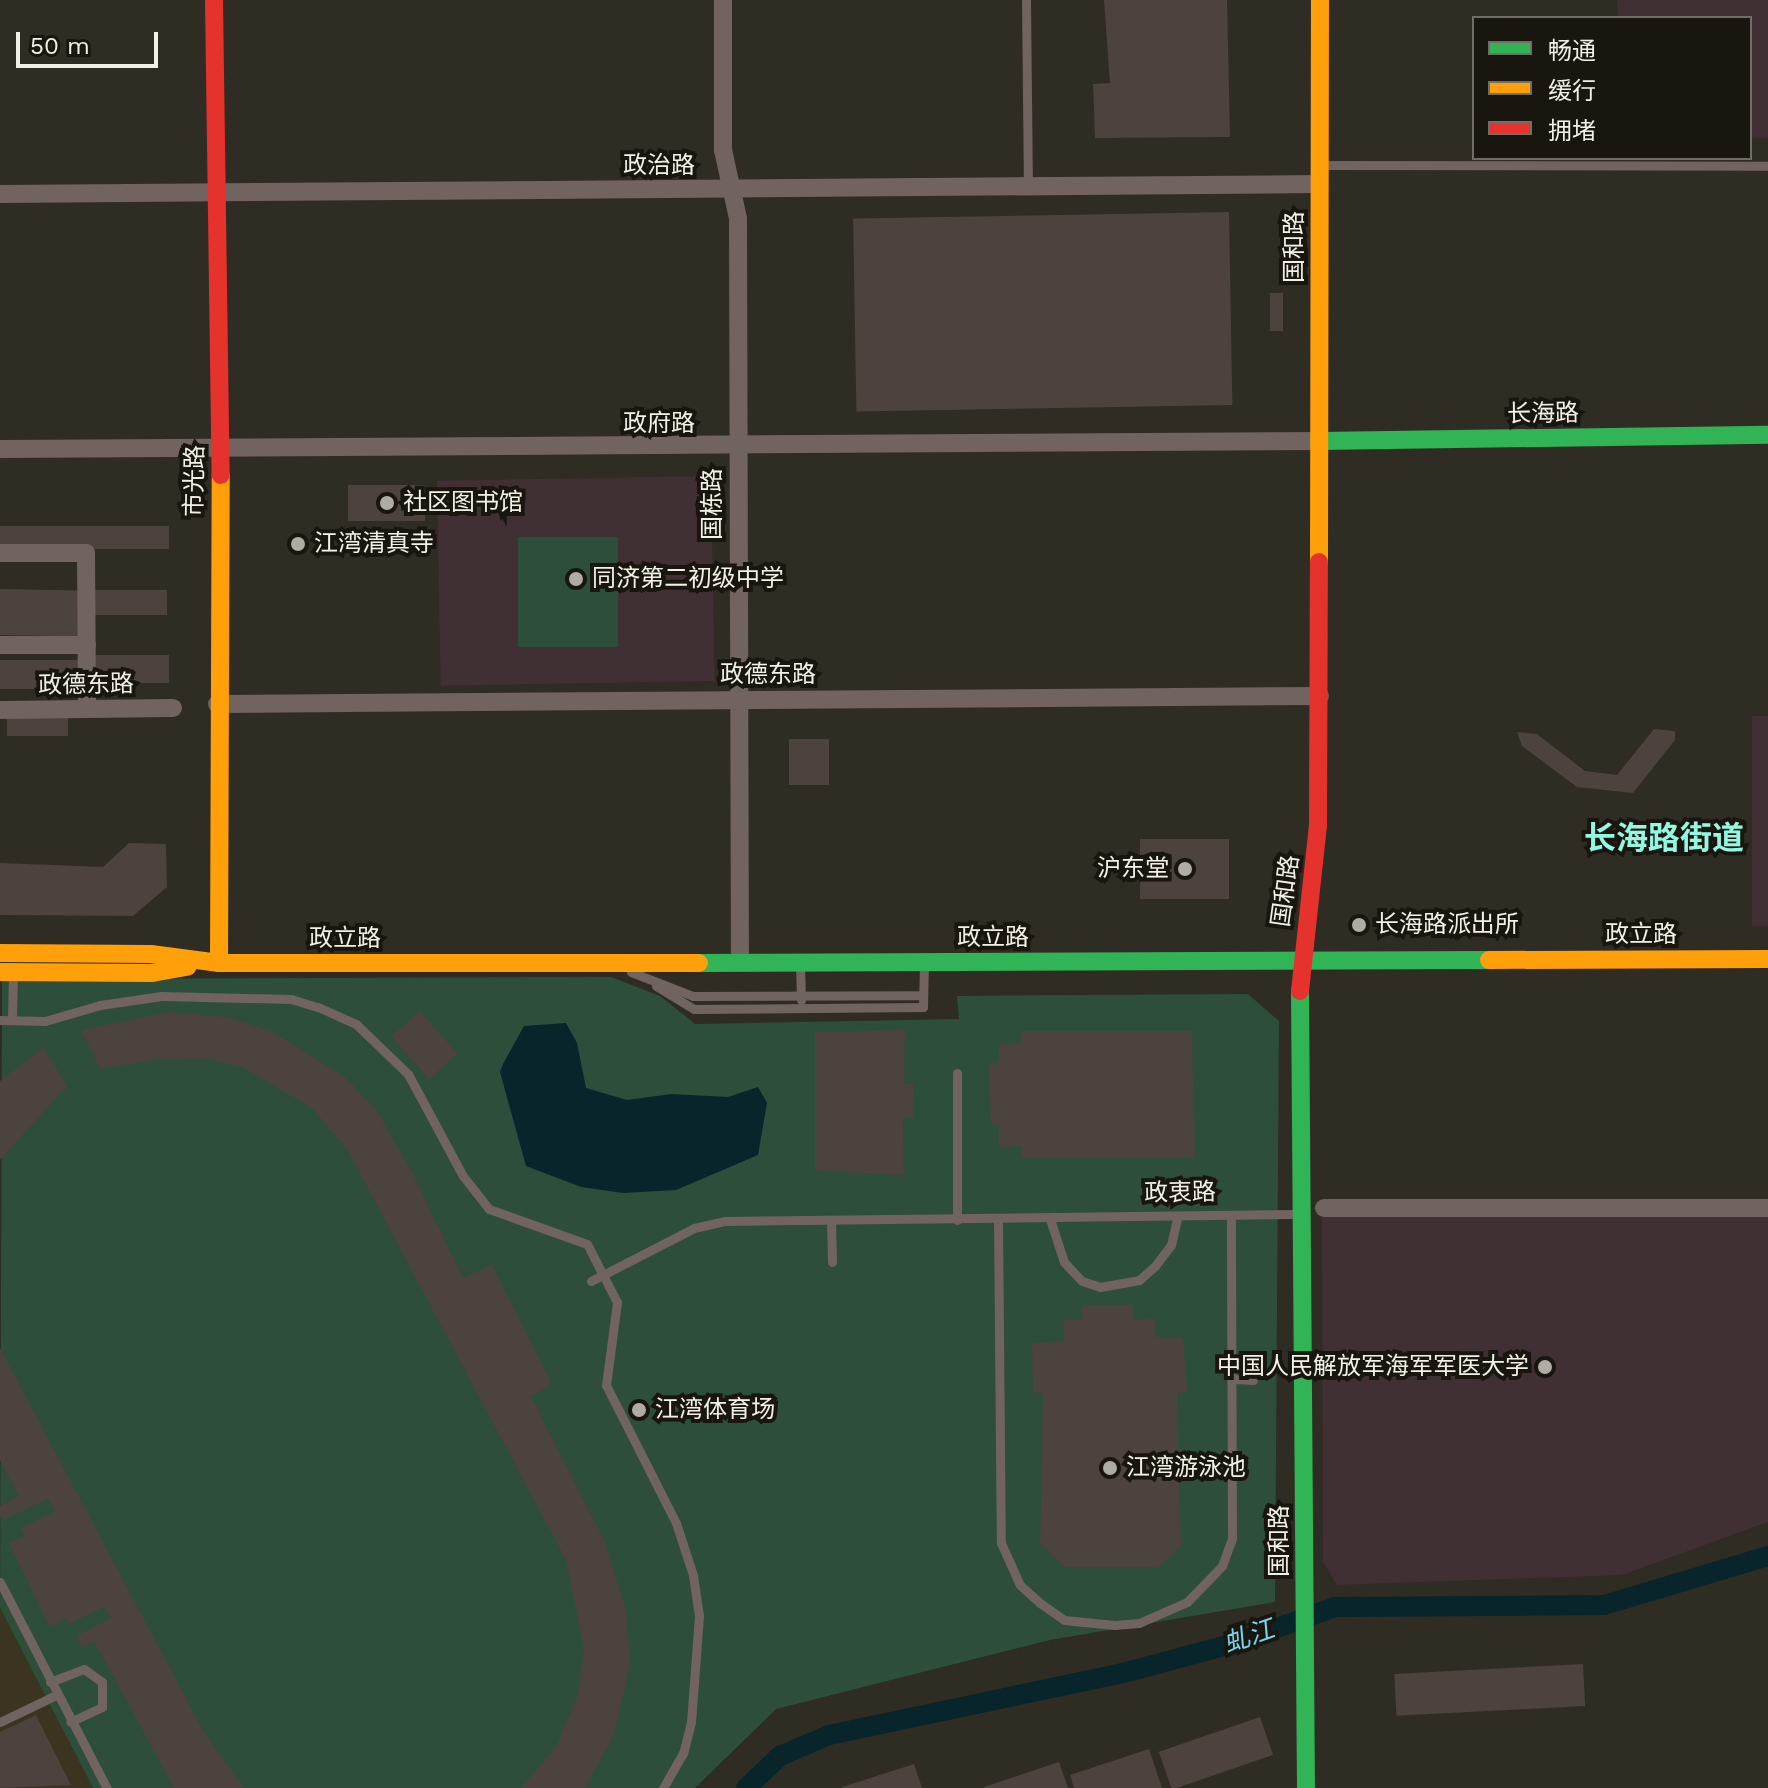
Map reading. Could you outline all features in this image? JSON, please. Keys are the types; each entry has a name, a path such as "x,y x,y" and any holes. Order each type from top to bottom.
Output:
{"street":[{"name":"市光路","path":"214,0 221,451 217,704 219,963"},
{"name":"国栋路","path":"723,0 723,150 738,218 736,700 740,963"},
{"name":"国和路","path":"1306,1788 1300,961 1318,826 1320,0"},
{"name":"政治路","path":"0,194 1318,184"},
{"name":"长海路","path":"1319,441 1768,435"},
{"name":"政府路","path":"0,449 737,448 1319,441"},
{"path":"0,553 86,553 87,709"},
{"path":"0,645 87,645"},
{"name":"政德东路","path":"217,704 1320,696"},
{"name":"政德东路","path":"0,710 173,708"},
{"name":"政立路","path":"0,953 151,954 219,963 1768,959"},
{"name":"政立路","path":"7,972 152,973 219,963"},
{"name":"政衷路","path":"1324,1208 1768,1208"}],"lane":[{"path":"1026,0 1028,184"},
{"path":"1319,165 1768,166"},
{"path":"800,962 802,1007"},
{"path":"647,979 682,1006 694,1009 923,1007 924,962"},
{"path":"597,963 693,996 923,995"},
{"path":"7,972 12,1018"},
{"path":"0,1020 45,1021 100,1005 161,996 291,999 318,1007 356,1024 408,1074 463,1176 489,1209 587,1244 617,1302 606,1385 676,1523 699,1616 691,1722 683,1753 663,1788"},
{"path":"957,1073 957,1220"},
{"name":"政衷路","path":"591,1281 704,1226 725,1221 1177,1218 1303,1213 1324,1208"},
{"path":"998,1219 1001,1543 1020,1585 1064,1620 1139,1623 1187,1602 1222,1566 1232,1538 1231,1216"},
{"path":"1050,1219 1064,1262 1082,1281 1100,1287 1139,1280 1155,1266 1171,1245 1177,1218"},
{"path":"831,1220 832,1262"},
{"path":"1233,1379 1253,1380"},
{"path":"0,1582 70,1722 107,1788"},
{"path":"50,1682 84,1669 102,1682 102,1707 70,1722"},
{"path":"0,1722 56,1695"}],"shaded area":[{"path":"1617,0 1768,0 1768,138 1752,138 1752,16 1618,16"},
{"name":"同济第二初级中学","path":"711,476 715,681 441,686 437,481"},
{"path":"1752,716 1768,716 1768,926 1752,926"},
{"name":"中国人民解放军海军军医大学","path":"1768,1211 1768,1522 1622,1575 1337,1585 1323,1562 1322,1212"},
{"path":"0,1608 93,1788 0,1788"}],"green space":[{"path":"518,537 618,537 618,647 518,647"},
{"name":"江湾体育场","path":"611,977 660,996 695,1024 959,1019 957,996 1248,994 1279,1021 1275,1602 1050,1640 776,1709 695,1788 93,1788 0,1608 2,979"}],"water":[{"path":"566,1023 577,1043 586,1088 627,1100 671,1094 728,1097 758,1087 767,1103 758,1155 676,1190 623,1193 581,1187 526,1166 500,1072 524,1026"}],"building":[{"path":"1104,0 1227,0 1230,137 1095,138 1093,84 1110,83"},
{"path":"1229,212 1232,405 856,412 853,219"},
{"path":"1270,293 1283,293 1283,331 1270,331"},
{"name":"社区图书馆","path":"348,485 425,485 425,521 348,521"},
{"path":"0,526 169,526 169,549 0,549"},
{"path":"0,589 81,590 80,636 0,635"},
{"path":"93,590 167,590 167,615 93,615"},
{"path":"91,655 169,655 169,683 91,683"},
{"path":"0,660 79,660 79,689 0,689"},
{"path":"7,714 68,714 68,736 7,736"},
{"path":"1654,729 1675,731 1675,740 1633,793 1577,787 1522,746 1517,732 1537,734 1585,771 1617,775"},
{"path":"789,739 829,739 829,785 789,785"},
{"name":"沪东堂","path":"1140,839 1229,839 1229,899 1140,899"},
{"path":"129,843 166,844 167,887 133,916 0,915 0,863 103,867"},
{"path":"420,1011 457,1054 429,1079 391,1036"},
{"path":"169,1012 228,1017 271,1031 346,1078 377,1111 412,1172 463,1278 492,1265 552,1384 531,1396 605,1542 626,1610 630,1663 622,1701 613,1737 585,1788 521,1788 556,1747 578,1694 584,1649 566,1560 347,1149 312,1108 242,1067 207,1059 155,1060 100,1069 81,1030"},
{"path":"905,1030 904,1084 913,1084 914,1117 903,1117 904,1175 815,1171 815,1032"},
{"path":"1021,1031 1192,1031 1195,1158 1021,1158 1021,1146 999,1148 999,1125 991,1125 989,1063 999,1063 999,1044 1021,1043"},
{"path":"44,1047 67,1086 0,1160 0,1081"},
{"name":"江湾游泳池","path":"1081,1305 1133,1305 1133,1320 1155,1318 1155,1337 1183,1338 1187,1392 1177,1393 1181,1548 1158,1567 1064,1567 1040,1543 1043,1393 1033,1392 1032,1343 1064,1342 1064,1320 1082,1320"},
{"path":"0,1348 204,1732 244,1788 174,1788 94,1641 82,1648 76,1636 111,1618 104,1607 69,1624 67,1618 50,1627 9,1543 25,1536 21,1528 55,1511 48,1499 2,1520 0,1516 0,1506 19,1496 0,1460"},
{"path":"1583,1664 1585,1706 1396,1716 1394,1674"},
{"path":"36,1715 71,1785 0,1788 0,1732"},
{"path":"1260,1717 1273,1755 1171,1788 1159,1752"},
{"path":"1149,1749 1162,1788 1074,1788 1070,1775"},
{"path":"1059,1762 1068,1788 984,1788 984,1787"},
{"path":"914,1764 922,1788 842,1788 842,1787"}],"waterway":[{"name":"虬江","path":"746,1788 780,1756 829,1735 1123,1673 1235,1643 1335,1607 1604,1605 1768,1556"}],"traffic: fast":[{"path":"1319,441 1768,435"},
{"path":"699,963 1489,960"},
{"path":"1300,991 1306,1788"}],"traffic: slow":[{"path":"1319,562 1320,0"},
{"path":"219,963 221,475"},
{"path":"0,953 151,954 219,963 699,963"},
{"path":"1489,960 1768,959"},
{"path":"0,972 152,973 187,967"}],"traffic: jam":[{"path":"214,0 221,475"},
{"path":"1300,991 1318,826 1319,562"}],"place":[{"name":"社区图书馆","path":"387,503"},
{"name":"江湾清真寺","path":"298,544"},
{"name":"同济第二初级中学","path":"576,579"},
{"name":"沪东堂","path":"1185,869"},
{"name":"长海路派出所","path":"1359,925"},
{"name":"中国人民解放军海军军医大学","path":"1545,1367"},
{"name":"江湾体育场","path":"639,1410"},
{"name":"江湾游泳池","path":"1110,1468"}],"district":[{"name":"长海路街道","path":"1664,838"}]}
